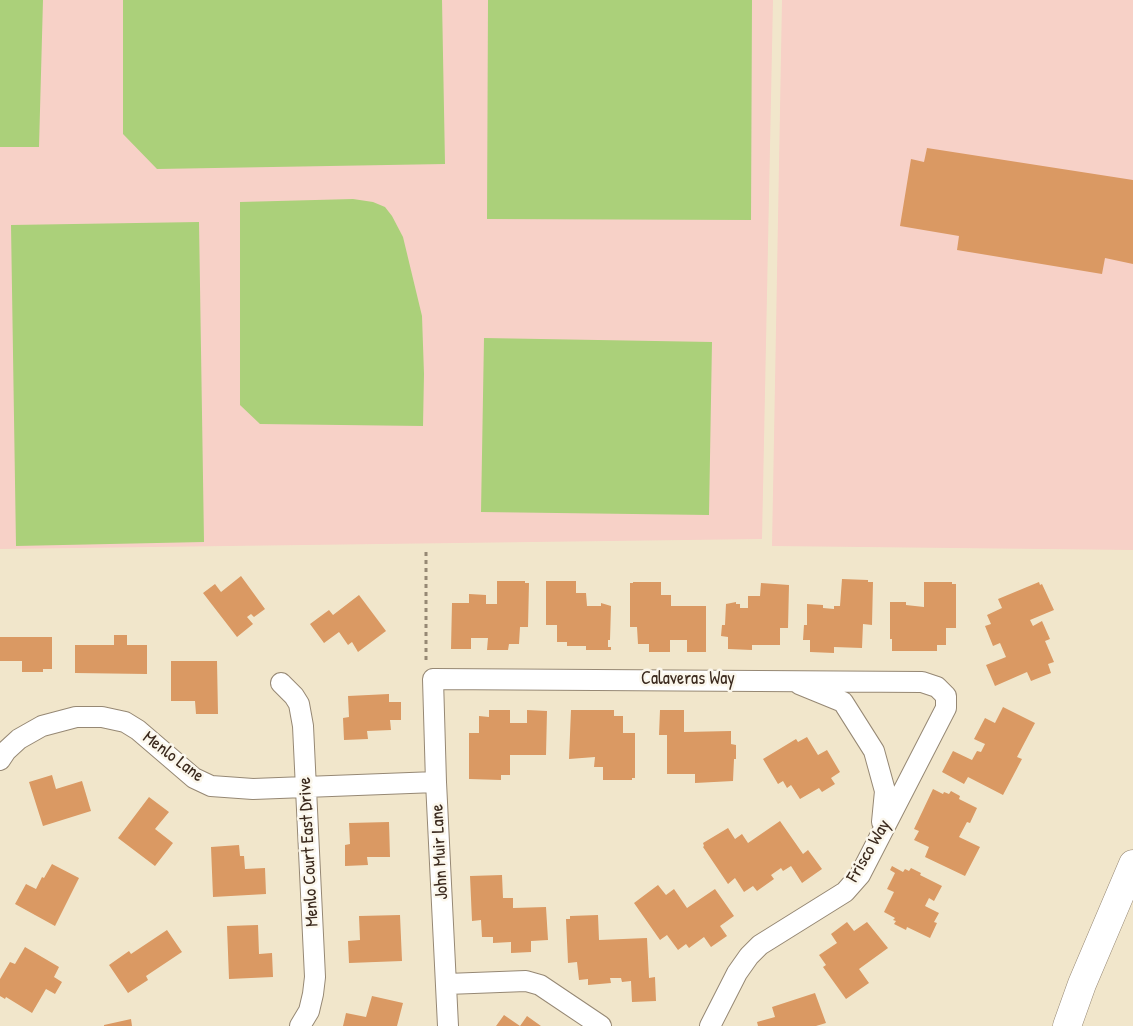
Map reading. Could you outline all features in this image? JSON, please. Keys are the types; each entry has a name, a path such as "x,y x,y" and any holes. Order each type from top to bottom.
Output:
{"main road":[{"path":"1067,1026 1092,960 1133,864"}],"street":[{"name":"Calaveras Way","path":"433,679 922,682 934,685 940,690"},
{"name":"John Muir Lane","path":"433,679 448,1026"},
{"path":"787,680 843,702 874,751 885,791 880,834"},
{"name":"Menlo Court East Drive","path":"281,683 294,696 301,708 315,977 309,1011 300,1026"},
{"name":"Frisco Way","path":"710,1026 737,973 749,956 760,945 845,892 860,875 946,708 947,699 940,690"},
{"name":"Menlo Lane","path":"3,748 42,726 76,717 102,717 124,722 138,730 194,778 212,786 253,789 436,782"},
{"path":"447,984 526,981 540,986 601,1026"}],"path":[{"path":"426,552 426,673 433,679"}],"shaded area":[{"path":"0,0 773,0 762,539 0,549"},
{"path":"782,0 1133,0 1133,550 772,546"}],"green space":[{"path":"0,0 43,0 39,147 0,147"},
{"path":"123,0 442,0 445,164 157,169 123,134"},
{"path":"488,0 752,0 751,220 487,219"},
{"path":"353,199 373,202 385,207 403,237 422,316 423,426 260,424 240,405 240,202"},
{"path":"199,222 204,542 16,546 11,225"},
{"path":"484,338 712,342 709,515 481,512"}],"building":[{"path":"927,148 1133,180 1133,264 1105,258 1102,274 957,250 959,236 900,226 911,159 924,162"},
{"path":"241,576 265,609 254,617 251,614 247,617 253,624 237,637 203,593 215,584 221,592"},
{"path":"842,579 868,580 868,582 873,582 872,625 863,624 862,648 834,647 834,653 810,652 810,640 803,640 804,625 807,625 807,604 823,605 823,608 834,609 834,606 840,606"},
{"path":"497,581 525,581 525,583 529,583 528,627 520,627 519,644 509,644 508,650 487,650 488,638 471,638 471,649 451,649 452,603 469,603 469,594 486,595 486,604 497,604"},
{"path":"546,581 576,581 576,593 586,593 587,606 601,606 601,603 611,606 608,647 611,647 611,650 586,650 586,646 567,646 567,642 557,642 557,625 546,625"},
{"path":"661,582 661,595 671,595 671,606 706,606 706,652 687,652 687,640 670,640 670,652 649,652 649,644 638,644 637,627 630,627 630,583"},
{"path":"924,582 952,582 952,584 956,584 956,628 946,628 946,645 937,645 937,651 892,651 892,639 890,639 890,602 906,602 906,605 924,607"},
{"path":"1039,582 1040,585 1042,584 1054,610 1030,620 1033,626 1042,621 1050,639 1045,641 1054,662 1048,664 1051,673 1031,681 1027,672 995,686 986,665 1006,657 1000,643 993,646 985,626 991,624 987,615 1002,608 998,599"},
{"path":"761,583 789,585 788,628 780,628 780,645 752,645 752,650 728,649 728,637 721,636 722,625 725,625 726,604 736,602 736,604 740,604 740,608 748,608 748,596 760,596"},
{"path":"359,595 386,631 358,652 352,642 348,645 339,632 324,643 310,624 329,610 333,615"},
{"path":"114,635 127,635 127,645 147,645 147,674 75,673 75,645 114,645"},
{"path":"0,637 52,637 52,669 43,669 43,672 22,672 22,661 0,661"},
{"path":"171,661 217,661 218,714 196,714 195,701 171,701"},
{"path":"389,694 389,702 401,702 401,720 390,720 391,730 367,731 368,739 344,740 343,718 349,717 348,696"},
{"path":"1003,707 1035,723 1017,757 1022,759 1003,795 968,777 964,784 942,772 953,751 972,760 977,751 981,752 985,744 974,739 985,718 995,723"},
{"path":"489,710 510,710 510,723 527,723 527,710 547,711 546,755 510,755 510,775 501,775 501,780 469,779 469,733 479,733 479,716 489,717"},
{"path":"571,710 614,710 614,716 623,716 623,733 635,733 635,778 632,778 632,780 603,780 603,767 594,767 595,757 569,759"},
{"path":"660,710 684,710 684,732 731,731 731,744 736,745 733,781 695,783 695,774 667,774 667,735 659,735"},
{"path":"807,737 818,755 827,750 840,772 831,778 835,784 822,792 819,788 800,799 791,785 787,788 783,781 778,784 763,759 796,739 798,742"},
{"path":"52,775 56,789 82,781 91,811 43,826 29,782"},
{"path":"933,789 943,794 944,792 949,794 951,791 960,796 959,799 977,808 970,823 967,822 959,837 980,847 965,876 925,857 929,847 914,840 919,831 914,829"},
{"path":"149,797 169,812 155,829 173,843 155,866 118,838"},
{"path":"780,821 803,854 808,850 822,869 802,883 791,866 783,871 781,868 771,875 774,879 757,891 753,886 744,892 735,878 728,884 703,847 703,843 728,828 735,839 742,834 748,843"},
{"path":"389,822 390,857 367,857 368,865 345,866 345,845 350,844 349,823"},
{"path":"239,845 240,856 244,856 245,869 265,868 266,894 213,897 211,847"},
{"path":"52,864 79,878 55,926 15,904 26,884 36,889"},
{"path":"892,866 903,872 905,869 909,871 911,868 921,873 920,875 942,886 934,901 929,898 925,906 939,913 934,922 937,923 930,938 907,927 906,930 894,924 896,921 893,920 895,918 884,912 894,892 887,889 895,873 890,870"},
{"path":"502,875 503,898 513,898 513,908 546,907 548,940 531,941 531,952 511,953 511,942 493,943 493,937 482,937 481,920 472,921 470,876"},
{"path":"658,885 666,895 674,889 687,908 715,889 734,916 720,926 727,936 711,947 704,937 689,948 686,944 678,950 667,935 660,940 634,903"},
{"path":"400,915 402,961 349,963 348,941 360,940 359,916"},
{"path":"598,915 599,940 647,938 649,978 655,977 656,1001 632,1002 631,981 622,982 621,978 610,978 611,983 588,985 588,979 579,980 577,962 568,963 566,919 570,919 570,916"},
{"path":"847,922 854,931 867,922 888,948 859,969 869,983 846,999 823,967 826,965 819,955 837,943 831,934"},
{"path":"258,925 259,954 272,953 273,977 229,979 227,926"},
{"path":"167,930 182,952 146,976 148,980 128,993 109,965 129,951 131,954"},
{"path":"25,947 59,967 54,977 62,982 55,994 46,989 32,1013 6,997 5,999 0,996 0,979 10,962 15,964"},
{"path":"815,993 826,1023 816,1026 758,1026 757,1022 775,1017 772,1007"},
{"path":"372,996 403,1003 397,1026 343,1026 346,1013 366,1017"},
{"path":"504,1015 520,1026 496,1026"},
{"path":"527,1016 541,1026 520,1026"},
{"path":"131,1019 132,1026 104,1026 104,1025"}]}
